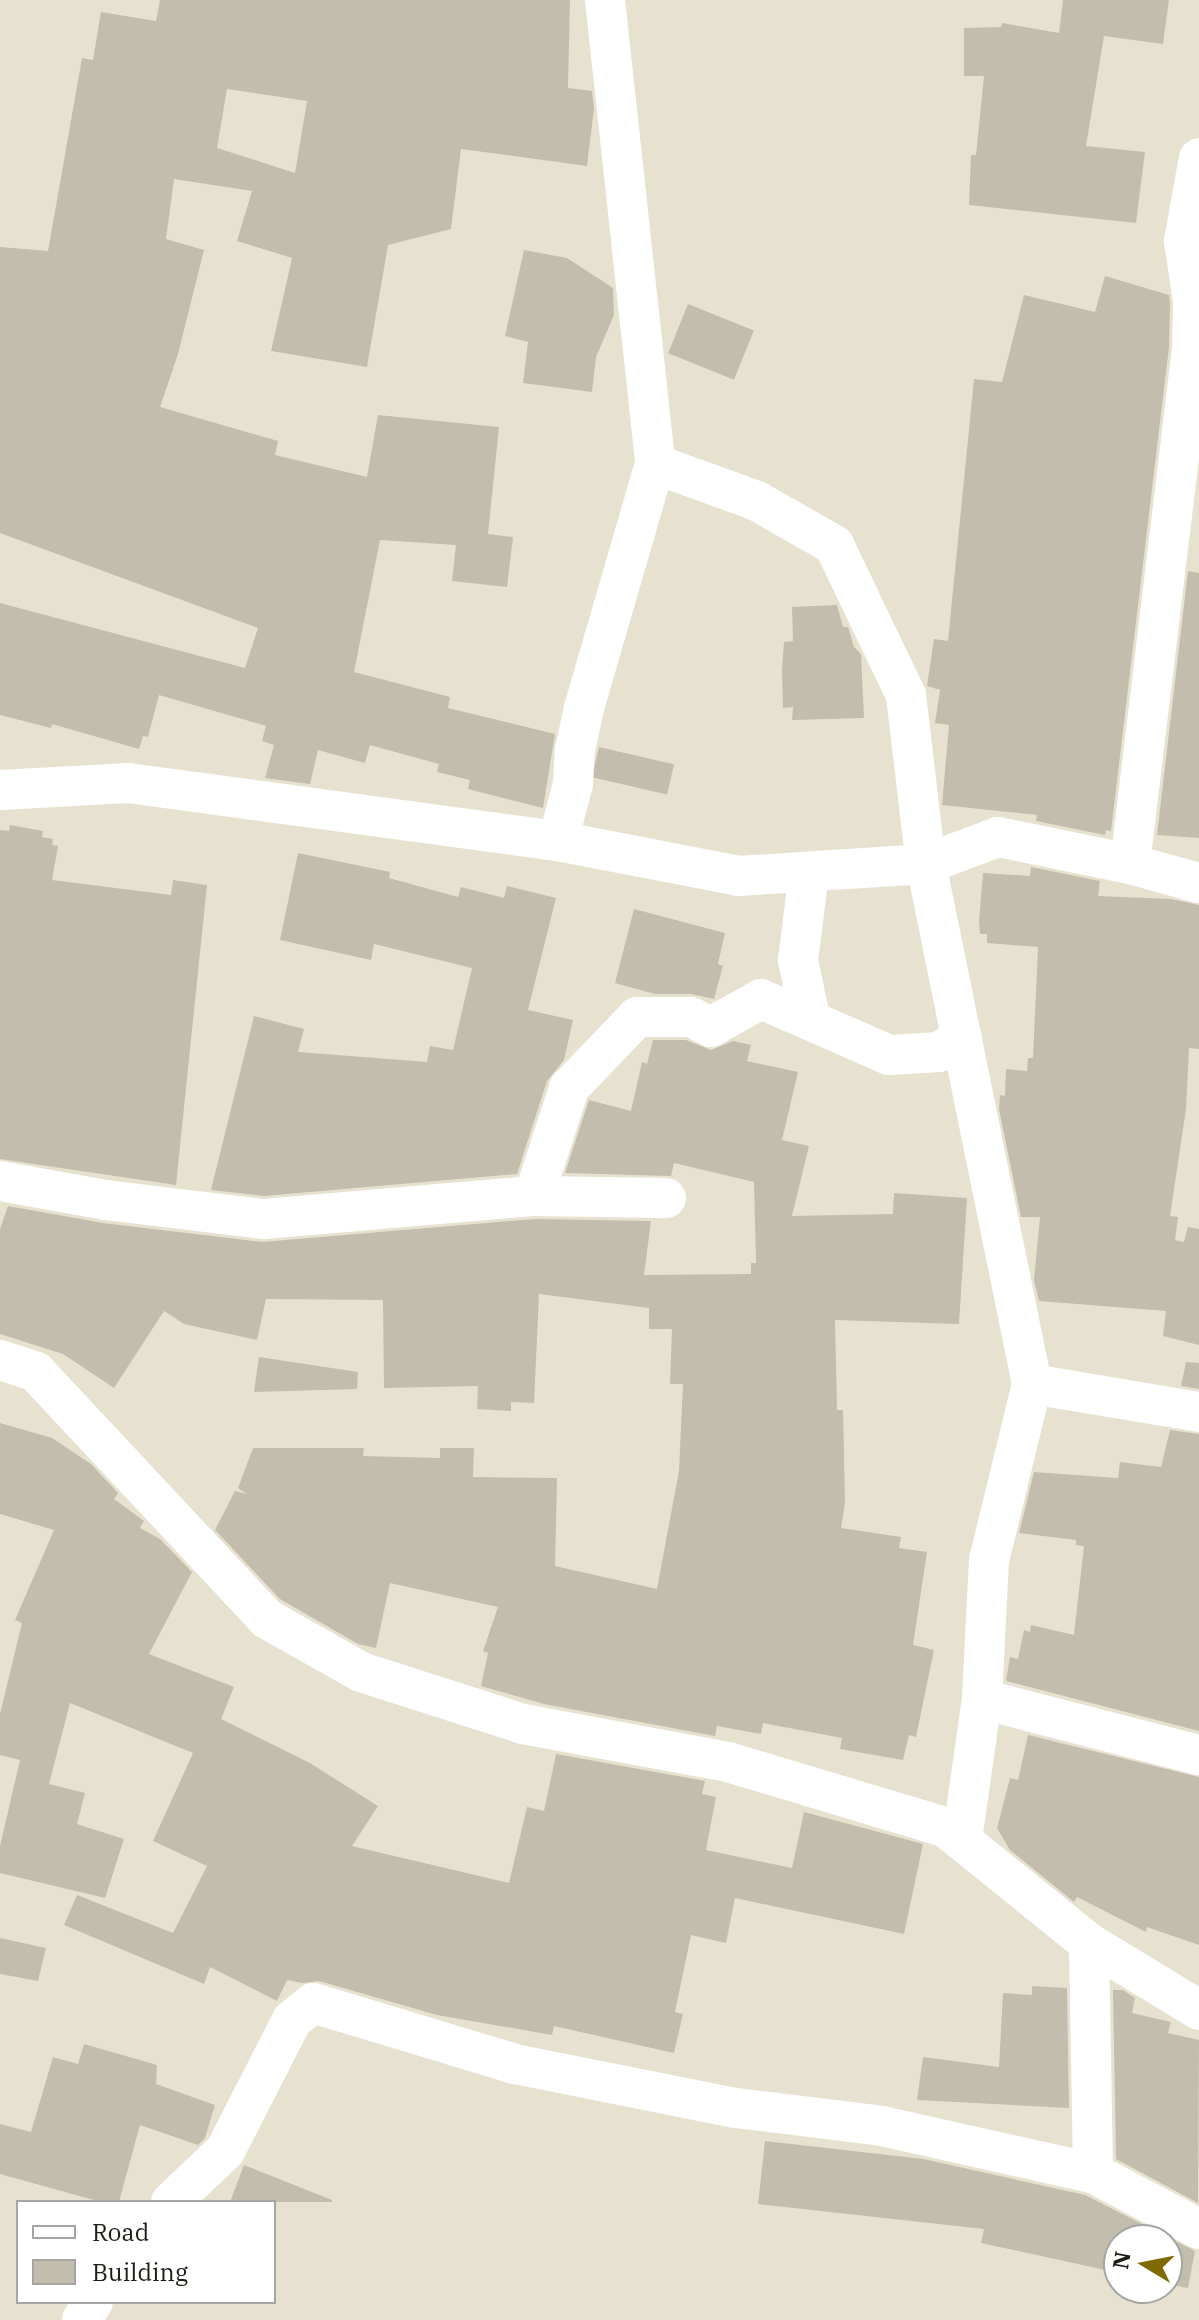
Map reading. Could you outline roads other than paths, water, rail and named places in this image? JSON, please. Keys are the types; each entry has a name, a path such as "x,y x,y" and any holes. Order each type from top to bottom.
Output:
{"street":[{"path":"558,841 573,784 575,750 584,708 655,464 605,0"},
{"path":"1130,864 1192,349 1193,301 1184,241 1199,158"},
{"path":"655,464 757,501 834,545 906,695 926,864 1032,1384 989,1560 982,1699 962,1840"},
{"path":"0,790 128,783 558,841 739,876 926,864 998,837 1130,864 1199,883"},
{"path":"809,872 798,960 810,1018"},
{"path":"534,1196 569,1088 637,1017 691,1017 711,1027 761,999 889,1055 939,1052 962,1037"},
{"path":"0,1181 106,1200 264,1219 534,1196 666,1198"},
{"path":"0,1360 36,1372 267,1619 361,1672 523,1724 728,1762 945,1827 1089,1943 1199,2010"},
{"path":"1032,1384 1199,1412"},
{"path":"982,1699 1199,1755"},
{"path":"1089,1943 1093,2173"},
{"path":"173,2200 225,2151 292,2020 313,2003 515,2064 736,2108 882,2126 1093,2173 1199,2229"}]}
